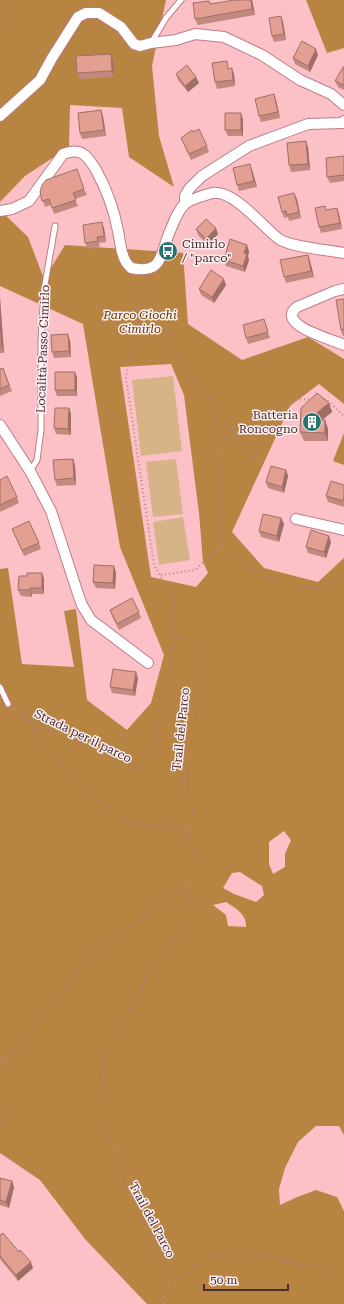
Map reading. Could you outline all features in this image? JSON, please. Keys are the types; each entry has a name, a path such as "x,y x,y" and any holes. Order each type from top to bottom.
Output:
{"street":[{"path":"0,116 40,80 78,17 86,13 99,13 121,27 134,44 140,46 176,40 195,34 224,37 262,55 300,80 331,94 344,105"},
{"path":"185,204 189,188 202,176 249,146 308,124 343,123 344,121"},
{"path":"0,211 12,209 29,201 63,154 71,151 78,151 90,160 105,187 115,214 122,253 131,268 143,270 155,265 162,256 179,211 185,204 214,193 233,199 280,240 312,248 344,253"},
{"path":"344,289 335,291 297,307 292,315 297,325 304,330 344,345"},
{"path":"0,425 30,471 51,510 79,597 91,620 148,663"},
{"path":"296,519 344,530"}],"lane":[{"path":"151,43 166,18 182,0"},
{"name":"Località Passo Cimirlo","path":"30,471 37,460 41,430 41,341 44,290 54,226"},
{"path":"0,687 8,704"}],"path":[{"path":"0,27 18,0"},
{"path":"143,270 175,351 215,407 213,430 222,476 220,544 216,551 195,570 160,575"},
{"name":"Strada per il parco","path":"8,704 32,723 83,743 104,758 120,766 133,770 142,764 151,751 170,685 174,599 154,565 126,378 143,270"},
{"path":"219,456 231,426 252,459 266,438 279,413 294,400 315,399"},
{"path":"321,399 327,400 344,416"},
{"path":"220,544 226,554 265,577 306,590 324,589 344,572"},
{"name":"Trail del Parco","path":"164,1304 162,1300 169,1286 170,1277 166,1265 154,1247 136,1206 125,1186 121,1182 120,1176 122,1160 119,1152 101,1129 97,1109 102,1096 104,1058 112,1038 124,1016 142,989 147,970 156,963 173,939 180,933 192,916 196,914 196,909 187,897 189,883 193,874 196,859 194,847 187,829 188,820 193,816 194,811 192,806 184,800 183,794 185,780 184,763 193,721 196,649 172,631"},
{"path":"19,712 54,756 102,807 141,826 187,829"},
{"path":"7,1061 86,960 189,883"},
{"path":"0,1058 7,1061 11,1072 9,1093 0,1131"},
{"path":"169,1286 214,1254 255,1255 344,1273"}],"shaded area":[{"path":"173,376 182,451 141,456 132,380"},
{"path":"176,459 183,514 153,517 146,462"},
{"path":"183,517 190,560 159,565 153,522"}],"green space":[{"path":"0,0 166,0 152,66 159,136 174,187 129,157 122,108 70,105 69,147 25,176 0,202"},
{"path":"306,0 344,0 344,48 327,53"},
{"name":"Parco Giochi Cimirlo","path":"0,210 28,237 44,279 65,245 183,253 188,324 242,360 308,337 344,359 344,404 319,384 290,406 232,532 264,568 318,582 344,558 344,1135 339,1126 316,1126 298,1142 285,1168 279,1189 280,1205 316,1190 337,1197 344,1211 344,1304 147,1304 85,1239 40,1180 0,1153 0,569 8,568 22,664 74,667 64,611 76,609 87,700 127,730 151,703 164,655 120,547 83,324 0,286","holes":["171,364 184,395 199,513 203,562 208,573 196,587 151,577 120,367","284,831 291,840 285,854 285,867 273,874 269,864 269,842","240,872 262,886 264,895 256,902 234,894 223,888 232,873","226,902 240,912 245,918 246,927 228,926 226,915 213,905"]},
{"path":"344,433 344,465 333,461"}],"building":[{"path":"235,0 251,0 252,9 195,19 193,3 209,1 210,4"},
{"path":"281,16 284,34 272,36 269,18"},
{"path":"302,41 316,49 308,66 293,58"},
{"path":"111,54 112,71 77,73 76,56"},
{"path":"227,61 228,69 232,68 233,80 215,82 212,63"},
{"path":"187,65 196,77 185,86 176,74"},
{"path":"344,67 344,85 335,81"},
{"path":"274,94 278,112 259,116 255,99"},
{"path":"101,110 104,130 80,133 78,113"},
{"path":"225,113 241,113 241,130 225,130"},
{"path":"199,129 207,146 189,154 181,138 192,130 193,132"},
{"path":"306,141 308,164 289,165 287,143"},
{"path":"344,156 344,175 327,177 326,158"},
{"path":"250,164 254,181 237,185 233,168"},
{"path":"77,169 84,189 73,193 76,200 52,208 49,199 42,201 40,192 42,185 46,180"},
{"path":"294,193 299,212 287,215 286,211 282,212 278,197"},
{"path":"325,206 326,210 337,208 340,223 319,227 315,208"},
{"path":"206,219 216,228 206,239 196,229"},
{"path":"102,222 104,236 97,237 98,241 85,243 83,225"},
{"path":"230,239 247,245 244,253 247,254 243,266 224,260"},
{"path":"308,255 311,271 284,277 280,260"},
{"path":"211,270 224,279 212,297 199,289"},
{"path":"344,299 344,329 341,330 336,300"},
{"path":"0,319 2,347 0,347"},
{"path":"264,319 268,332 246,338 243,325"},
{"path":"68,334 69,351 52,352 51,335"},
{"path":"3,368 9,385 0,389 0,369"},
{"path":"55,372 75,372 75,390 55,390"},
{"path":"317,393 329,403 307,421 325,420 325,433 300,432 301,408"},
{"path":"55,408 69,408 68,429 54,428"},
{"path":"73,459 74,478 55,480 53,460"},
{"path":"271,466 286,470 282,487 266,482"},
{"path":"7,476 17,497 0,505 0,480"},
{"path":"331,481 344,485 343,501 326,496"},
{"path":"263,514 281,518 277,536 259,531"},
{"path":"29,521 39,543 22,550 12,529"},
{"path":"311,530 329,536 324,552 306,547"},
{"path":"94,565 114,566 113,583 93,582"},
{"path":"27,573 42,573 42,588 18,590 19,576 27,576"},
{"path":"132,598 139,612 117,624 110,610"},
{"path":"113,669 136,672 133,690 110,687"},
{"path":"0,1178 12,1181 6,1202 0,1200"},
{"path":"3,1233 19,1252 20,1250 31,1262 16,1275 0,1256 0,1235"}],"place":[{"name":"Cimirlo / \"parco\"","path":"168,251"},
{"name":"Batteria Roncogno","path":"312,422"}]}
